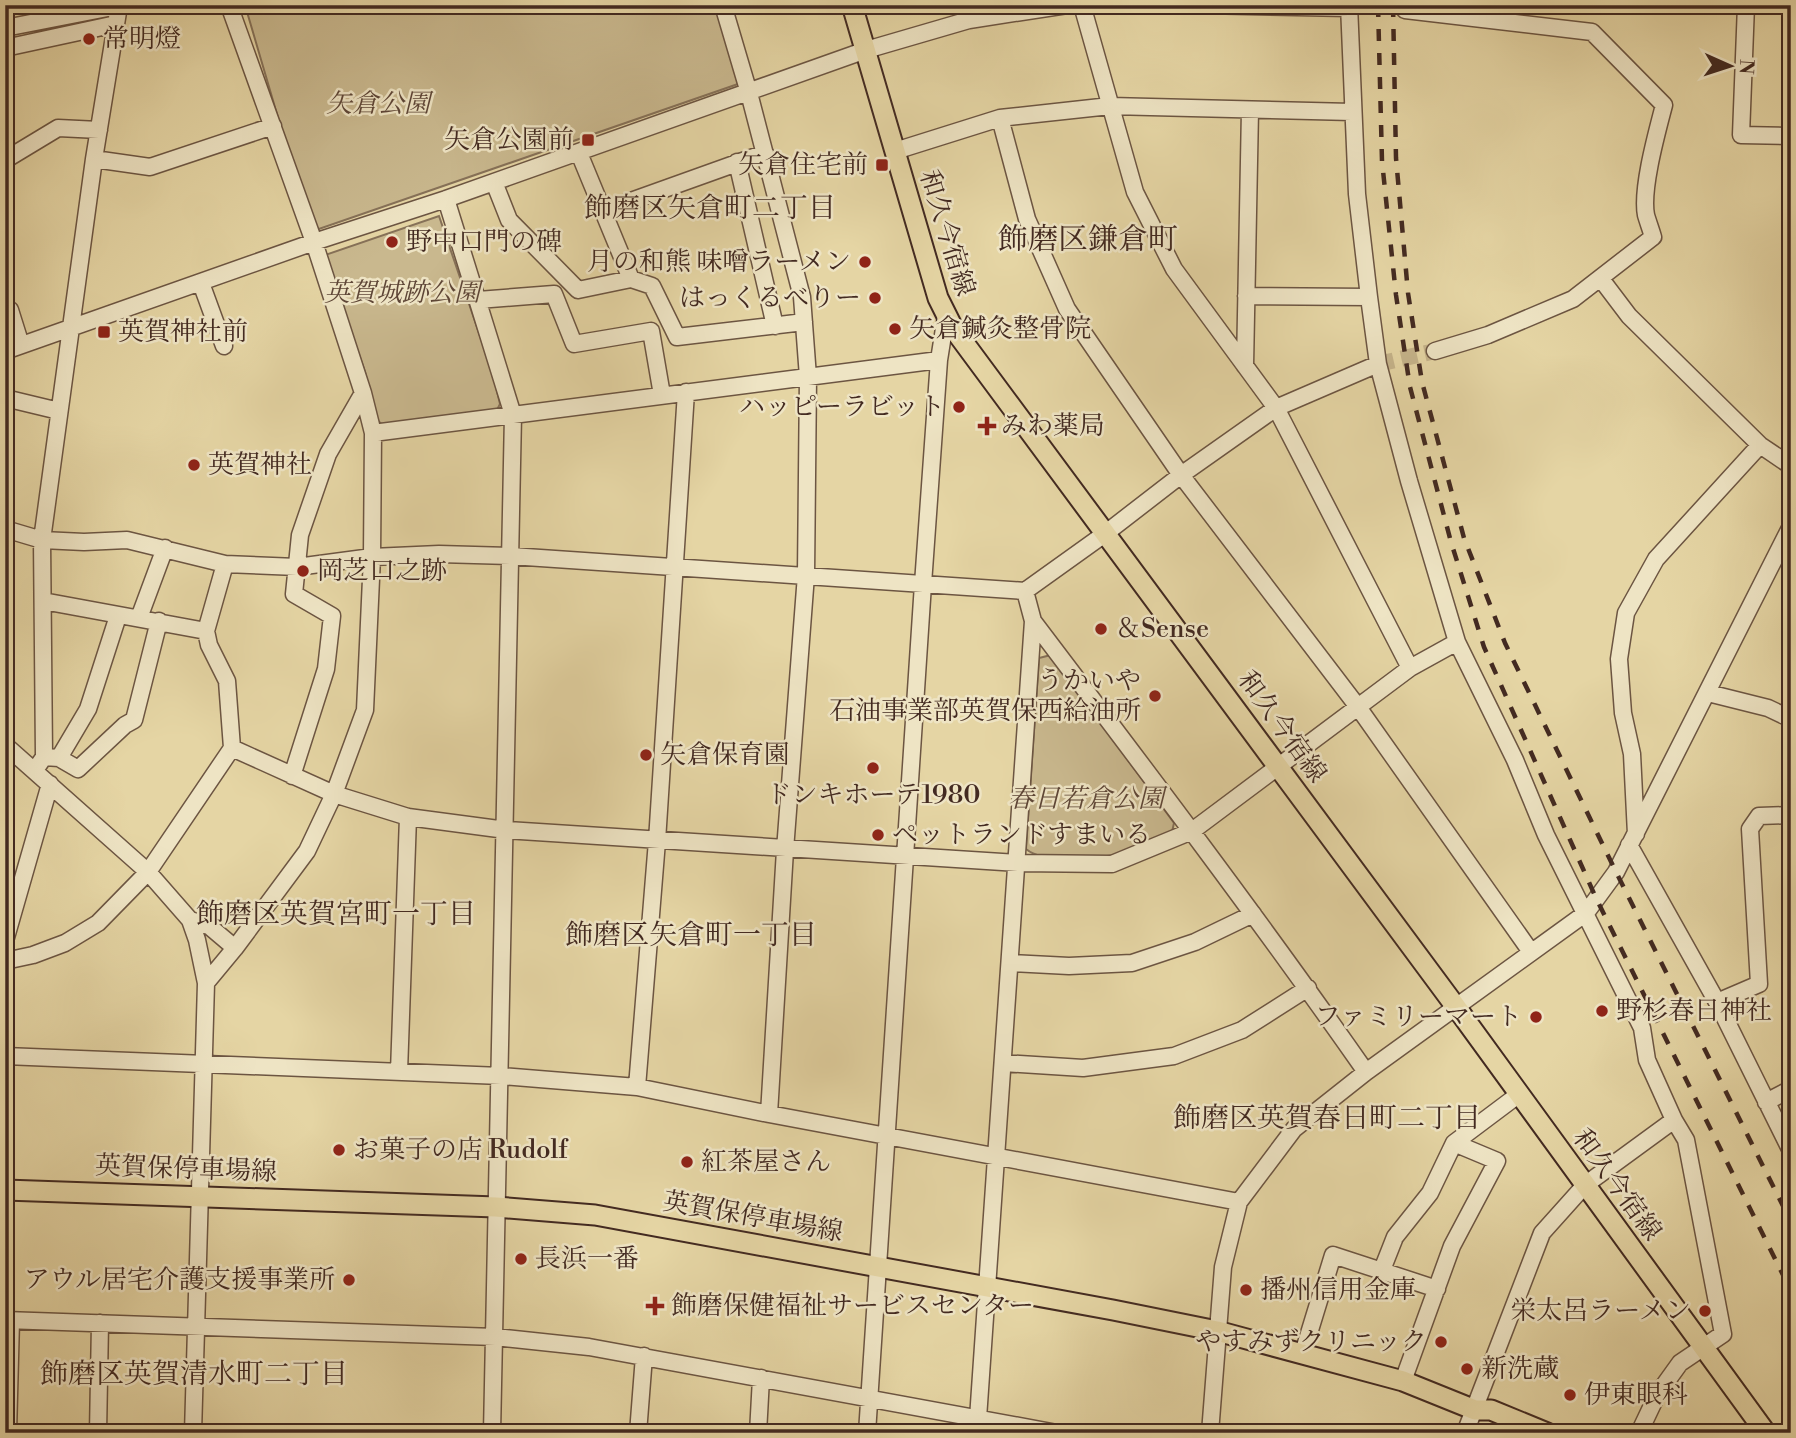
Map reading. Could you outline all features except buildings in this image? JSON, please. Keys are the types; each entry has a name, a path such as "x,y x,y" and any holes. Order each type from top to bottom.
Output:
{"main road":[{"name":"和久今宿線","path":"852,5 938,298 946,316 1456,1007 1766,1433"},
{"name":"英賀保停車場線","path":"5,1189 496,1207 595,1215 1217,1331 1403,1381 1475,1410 1491,1410 1547,1433"},
{"name":"英賀保停車場線","path":"1475,1410 1486,1423 1511,1433"}],"street":[{"path":"206,982 235,948 307,851 334,794 365,710 372,557 373,433 363,393 314,242 229,5"},
{"path":"723,5 749,93 802,297 808,377 806,575 785,849 769,1114"},
{"path":"5,351 314,242 494,183 749,93 966,12 1067,5"},
{"path":"1082,5 1135,192 1174,269 1276,408 1410,668"},
{"path":"1202,5 1349,7 1357,194 1369,297 1378,364 1409,481 1457,642 1515,760 1546,835 1642,1028 1647,1060 1686,1140 1723,1334 1681,1363 1657,1395 1639,1433"},
{"path":"1746,5 1741,135 1791,136"},
{"path":"5,28 121,6 94,159 42,540 46,762 50,784 5,941"},
{"path":"1405,10 1460,11 1592,32 1664,105 1647,190 1646,213 1653,236 1573,299 1488,335 1435,351"},
{"path":"5,48 116,24"},
{"path":"895,151 1000,118 1110,106 1352,112"},
{"path":"1245,366 1250,110"},
{"path":"1000,118 1027,219 1067,309 1181,475 1358,707 1531,952"},
{"path":"94,159 150,167 272,126"},
{"path":"5,160 58,128 99,130"},
{"path":"579,153 631,279"},
{"path":"603,211 765,153"},
{"path":"737,162 775,326"},
{"path":"494,183 509,220 578,290 631,279 652,286 677,337 804,322"},
{"path":"446,199 513,415 492,1433"},
{"path":"1601,279 1629,316 1760,445 1791,466"},
{"path":"201,283 224,346"},
{"path":"478,300 554,294 573,344 651,331 662,395"},
{"path":"1247,296 1369,297"},
{"path":"5,309 10,310 21,345"},
{"path":"867,1433 923,584 939,360 946,316"},
{"path":"373,433 939,360"},
{"path":"5,529 42,540 127,540 225,564 297,567 372,557 439,554 511,556 1025,591 1276,408 1378,364"},
{"path":"638,1087 686,392"},
{"path":"292,776 326,669 332,616 294,594 300,536 328,454 363,393"},
{"path":"5,398 59,411"},
{"path":"1760,445 1656,559 1626,613 1619,659 1623,713 1632,754 1632,839 1791,1151"},
{"path":"1210,1433 1223,1267 1238,1202 1294,1129 1366,1072 1586,913 1616,873 1791,526"},
{"path":"139,618 165,548"},
{"path":"5,961 33,955 65,943 98,923 148,872 232,748 227,681 209,645 206,631 225,564"},
{"path":"977,1425 1033,621 1025,591"},
{"path":"43,601 206,631"},
{"path":"46,762 88,709 118,616"},
{"path":"5,745 46,762 78,769 125,725 134,720 159,621"},
{"path":"1033,621 1308,988 1366,1072"},
{"path":"232,748 334,794 408,817 506,830 1018,863 1112,864 1192,831 1410,668 1457,642"},
{"path":"1708,693 1768,708 1791,719"},
{"path":"50,784 148,872 190,920 197,940 206,982 193,1433"},
{"path":"1717,1002 1759,984 1750,829 1759,816 1791,815"},
{"path":"400,1072 408,817"},
{"path":"1011,963 1069,966 1132,963 1195,942 1253,914"},
{"path":"190,920 209,926 235,948"},
{"path":"1003,1063 1083,1068 1174,1056 1242,1030 1308,988"},
{"path":"5,1056 500,1076 638,1087 1238,1202"},
{"path":"1766,1102 1791,1089"},
{"path":"1382,1270 1395,1237 1430,1193 1454,1143 1518,1095"},
{"path":"1465,1433 1542,1233 1586,1185 1674,1120"},
{"path":"1403,1381 1452,1246 1497,1161 1454,1143"},
{"path":"1303,1353 1333,1255 1437,1289"},
{"path":"8,1433 8,1320 495,1338 589,1347 869,1398 977,1425 1057,1433"},
{"path":"98,1433 100,1323"},
{"path":"638,1433 644,1356"},
{"path":"758,1433 761,1378"}],"green space":[{"name":"矢倉公園","path":"245,5 715,5 738,84 316,230 279,121"},
{"name":"英賀城跡公園","path":"439,216 493,374 500,404 497,410 383,425 377,420 365,372 325,255"},
{"name":"春日若倉公園","path":"1051,655 1174,823 1172,832 1137,849 1080,859 1048,857 1026,849 1039,658"}],"tunnel":[{"path":"1378,364 1435,351"}],"railway":[{"path":"1378,5 1382,161 1396,295 1410,387 1451,542 1484,647 1596,898 1791,1291"},
{"path":"1393,5 1396,158 1408,293 1422,382 1464,538 1505,643 1791,1222"}],"place":[{"name":"常明燈","path":"89,39"},
{"name":"矢倉公園前","path":"588,140"},
{"name":"矢倉住宅前","path":"882,165"},
{"name":"野中口門の碑","path":"392,242"},
{"name":"月の和熊 味噌ラーメン","path":"865,262"},
{"name":"はっくるべりー","path":"875,298"},
{"name":"矢倉鍼灸整骨院","path":"895,329"},
{"name":"英賀神社前","path":"104,332"},
{"name":"ハッピーラビット","path":"959,407"},
{"name":"みわ薬局","path":"987,426"},
{"name":"英賀神社","path":"194,465"},
{"name":"岡芝口之跡","path":"303,571"},
{"name":"＆Sense","path":"1101,629"},
{"name":"うかいや 石油事業部英賀保西給油所","path":"1155,696"},
{"name":"矢倉保育園","path":"646,755"},
{"name":"ドンキホーテ1980","path":"873,768"},
{"name":"ペットランドすまいる","path":"878,835"},
{"name":"野杉春日神社","path":"1602,1011"},
{"name":"ファミリーマート","path":"1536,1017"},
{"name":"お菓子の店 Rudolf","path":"339,1150"},
{"name":"紅茶屋さん","path":"687,1162"},
{"name":"長浜一番","path":"521,1259"},
{"name":"アウル居宅介護支援事業所","path":"349,1280"},
{"name":"播州信用金庫","path":"1246,1290"},
{"name":"飾磨保健福祉サービスセンター","path":"655,1306"},
{"name":"栄太呂ラーメン","path":"1705,1311"},
{"name":"やすみずクリニック","path":"1441,1342"},
{"name":"新洗蔵","path":"1467,1369"},
{"name":"伊東眼科","path":"1570,1395"}],"district":[{"name":"飾磨区矢倉町二丁目","path":"710,208"},
{"name":"飾磨区鎌倉町","path":"1088,240"},
{"name":"飾磨区英賀宮町一丁目","path":"336,914"},
{"name":"飾磨区矢倉町一丁目","path":"691,935"},
{"name":"飾磨区英賀春日町二丁目","path":"1327,1118"},
{"name":"飾磨区英賀清水町二丁目","path":"194,1374"}]}
